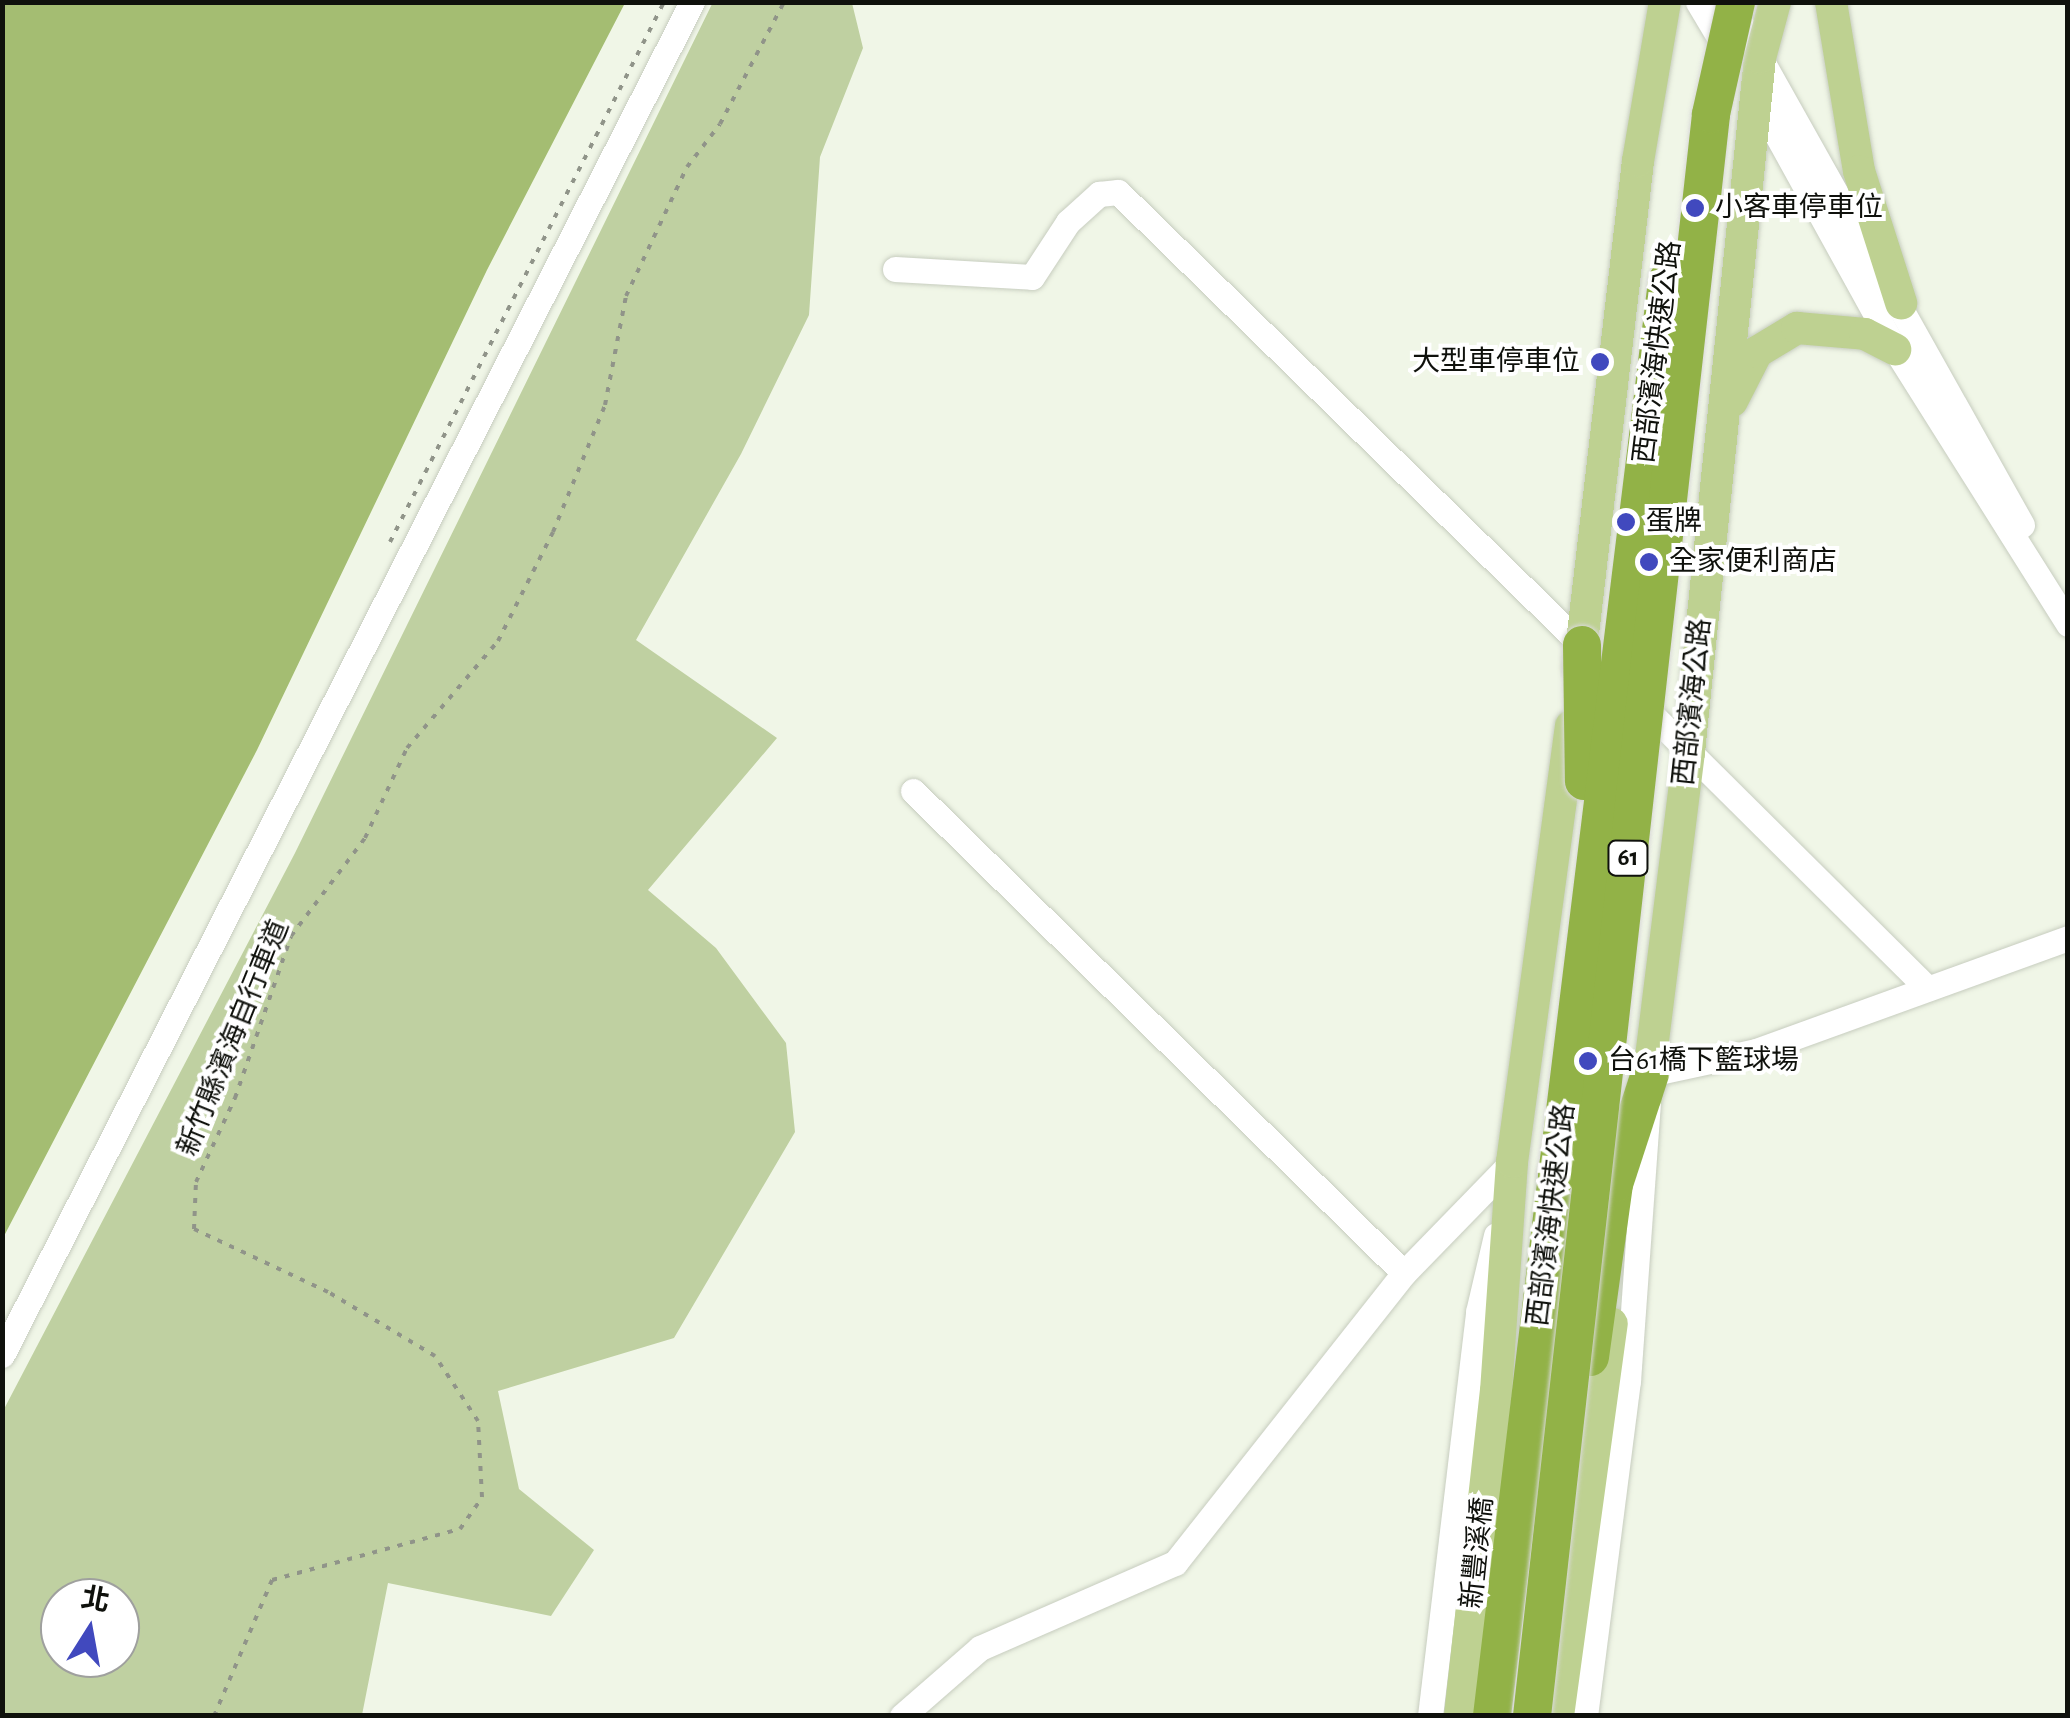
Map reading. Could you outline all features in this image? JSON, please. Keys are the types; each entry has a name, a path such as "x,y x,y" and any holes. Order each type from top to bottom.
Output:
{"highway":[{"name":"西部濱海快速公路","path":"1492,1716 1689,102 1711,2"},
{"name":"西部濱海快速公路","path":"1533,1716 1711,114 1732,2"},
{"path":"1557,1176 1552,1033 1586,763 1582,645"},
{"path":"1533,1716 1614,1184 1650,1074"}],"main road":[{"path":"1638,160 1639,2"},
{"path":"1512,1162 1582,645 1638,160 1665,2"},
{"name":"西部濱海公路","path":"1558,1716 1650,1074 1689,752 1717,438 1760,58 1775,2"},
{"path":"1831,2 1859,171 1900,303"},
{"path":"1717,438 1744,370 1777,338 1822,326 1865,334 1895,349"},
{"name":"新豐溪橋","path":"1460,1716 1496,1391 1512,1162"}],"street":[{"path":"2,1355 692,2"},
{"path":"1698,2 1756,97 1895,349 2068,621"},
{"path":"1732,2 1760,58 1989,457 2068,621"},
{"path":"895,269 1032,277 1079,211 1099,194 1118,192 1925,986"},
{"path":"913,792 1404,1274"},
{"path":"1584,1716 1636,1310 1650,1074 1756,1051 1925,986 2068,938"},
{"path":"902,1716 980,1648 1175,1563 1404,1274 1512,1162"},
{"path":"1430,1716 1478,1312 1512,1162"}],"path":[{"name":"新竹縣濱海自行車道","path":"214,1716 272,1580 460,1529 482,1497 478,1421 435,1356 328,1292 194,1229 196,1182 235,1098 291,936 365,838 407,748 498,641 553,532 605,405 626,296 687,167 720,124 784,2"}],"shaded area":[{"path":"3,2 625,3 487,270 257,750 3,1238"},
{"path":"713,2 852,3 863,48 820,157 809,315 741,454 636,640 777,738 648,890 716,948 786,1043 795,1132 674,1338 498,1391 519,1489 594,1550 551,1616 388,1583 362,1715 3,1715 3,1411 295,853"}],"place":[{"name":"小客車停車位","path":"1695,208"},
{"name":"大型車停車位","path":"1600,362"},
{"name":"蛋牌","path":"1626,522"},
{"name":"全家便利商店","path":"1649,562"},
{"name":"台61橋下籃球場","path":"1588,1061"}]}
